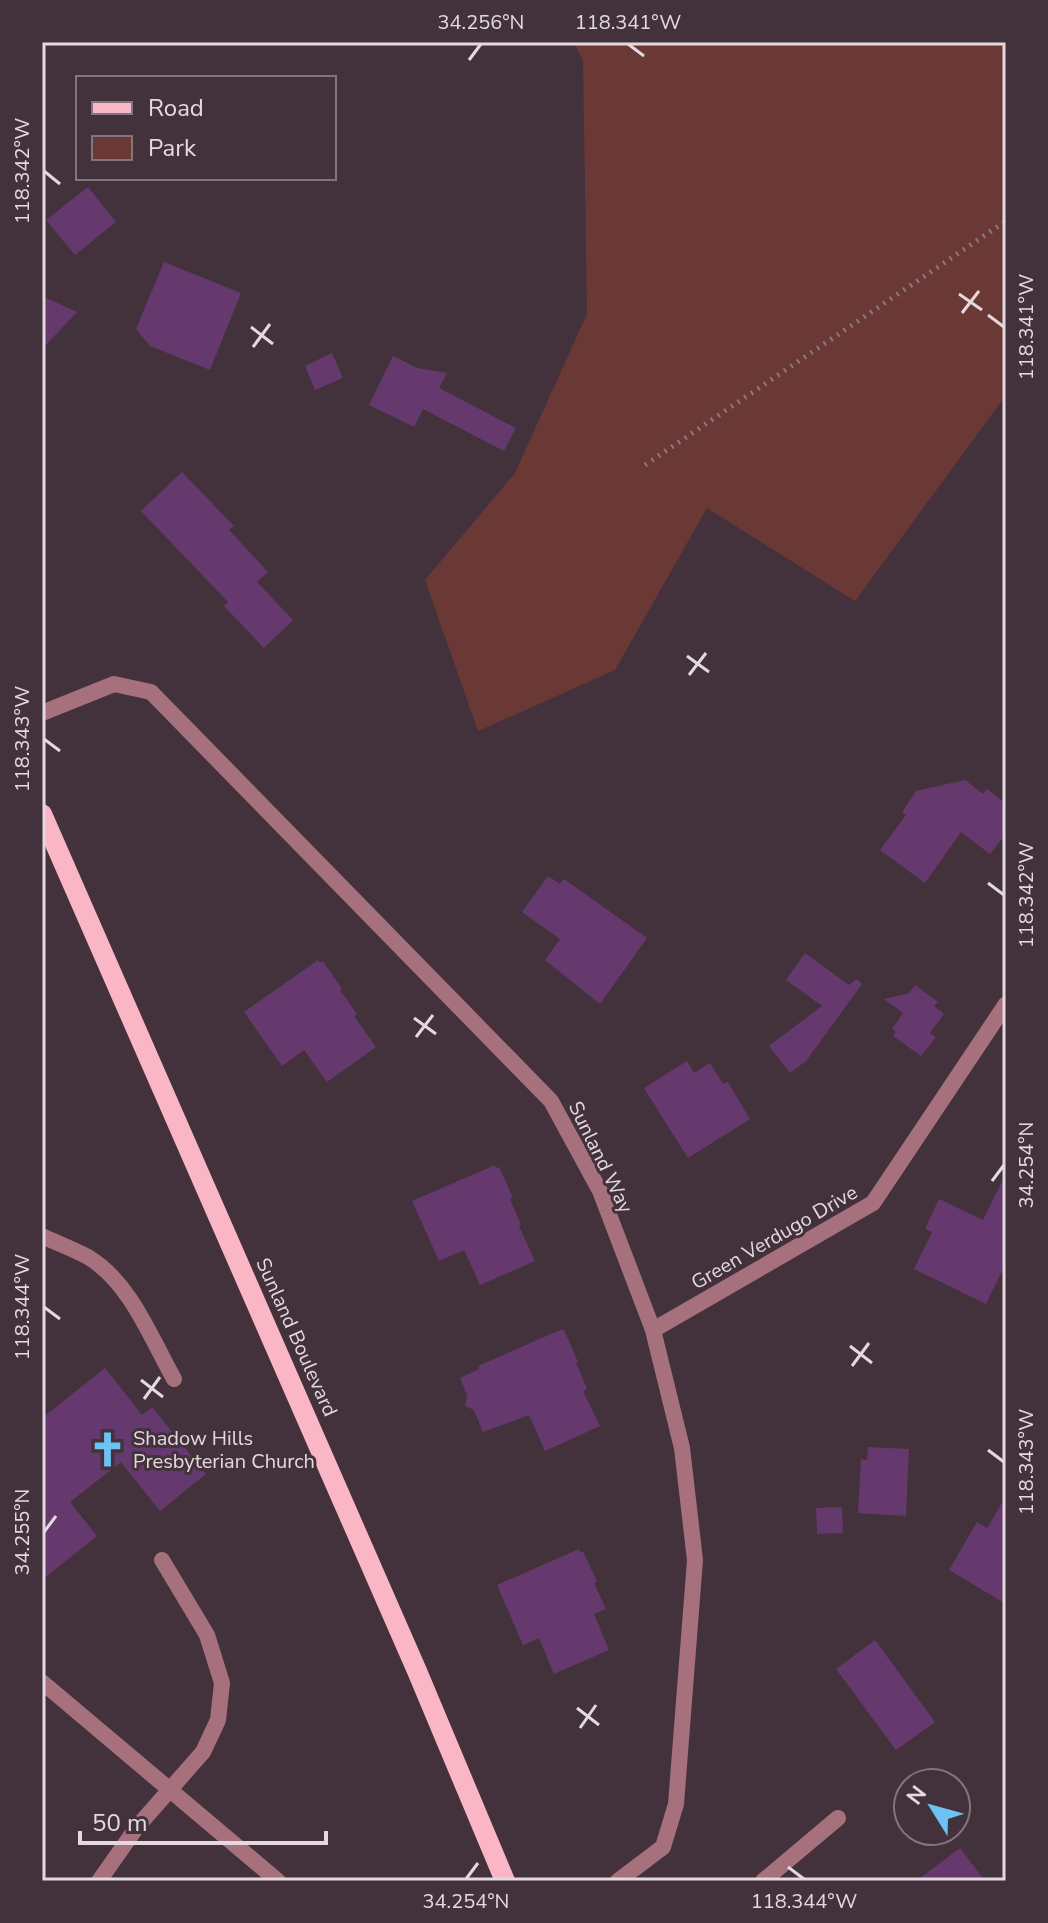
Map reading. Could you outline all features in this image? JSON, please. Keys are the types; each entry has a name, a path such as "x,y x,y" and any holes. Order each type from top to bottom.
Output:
{"main road":[{"name":"Sunland Boulevard","path":"42,814 417,1671 505,1881"}],"street":[{"name":"Sunland Way","path":"42,713 114,684 151,692 551,1101 600,1191 653,1330 682,1448 695,1560 676,1804 663,1847 618,1881"},
{"name":"Green Verdugo Drive","path":"653,1330 873,1203 1006,1004"},
{"path":"42,1236 88,1258 112,1277 134,1307 174,1379"},
{"path":"99,1881 137,1827 203,1752 218,1720 222,1683 207,1635 162,1560"},
{"path":"42,1682 278,1881"},
{"path":"763,1881 838,1818"}],"path":[{"path":"645,465 1006,221"}],"green space":[{"path":"574,42 1006,42 1006,395 855,601 707,508 615,670 478,731 425,580 515,473 587,314 583,61"}],"building":[{"path":"88,187 116,222 75,255 46,220"},
{"path":"164,262 241,293 210,370 150,346 136,329"},
{"path":"42,296 77,312 42,349"},
{"path":"332,353 343,378 315,390 305,366"},
{"path":"393,356 417,368 447,373 439,388 516,428 504,451 423,409 414,427 369,405"},
{"path":"182,472 234,526 229,530 268,572 257,582 293,620 264,648 224,606 228,602 141,511"},
{"path":"965,780 983,794 987,789 1006,804 1006,834 990,854 961,832 925,883 880,850 906,815 902,812 916,791"},
{"path":"548,876 560,884 564,879 647,938 600,1004 545,960 560,939 522,912"},
{"path":"805,953 849,985 857,979 862,984 806,1061 790,1073 769,1046 822,1006 786,980"},
{"path":"318,960 320,963 323,961 342,989 357,1014 354,1016 376,1047 327,1082 304,1050 282,1066 244,1012"},
{"path":"915,985 938,1002 934,1006 944,1014 930,1033 936,1037 921,1056 893,1036 896,1032 892,1029 903,1013 884,999 909,993"},
{"path":"687,1061 694,1073 710,1063 723,1084 728,1082 750,1119 688,1158 644,1088"},
{"path":"495,1165 499,1167 513,1198 510,1199 519,1226 535,1261 480,1285 464,1250 439,1261 412,1201"},
{"path":"1006,1173 1006,1263 986,1304 914,1269 932,1232 925,1229 939,1199 983,1220"},
{"path":"564,1330 578,1362 587,1389 583,1391 600,1426 545,1451 529,1415 483,1432 474,1410 465,1406 467,1395 460,1378 479,1369 478,1366"},
{"path":"105,1368 142,1415 152,1407 206,1474 160,1511 121,1462 70,1502 97,1536 42,1580 42,1418"},
{"path":"868,1447 909,1449 906,1516 858,1513 861,1459 867,1460"},
{"path":"1006,1496 1006,1604 949,1570 977,1522 987,1528"},
{"path":"842,1507 843,1533 817,1534 816,1508"},
{"path":"579,1549 580,1553 583,1551 597,1582 594,1583 606,1609 594,1614 609,1650 554,1674 539,1638 523,1645 497,1585"},
{"path":"875,1640 935,1722 896,1750 836,1669"},
{"path":"960,1848 985,1881 916,1881"}],"place":[{"name":"Shadow Hills Presbyterian Church","path":"107,1449"}]}
